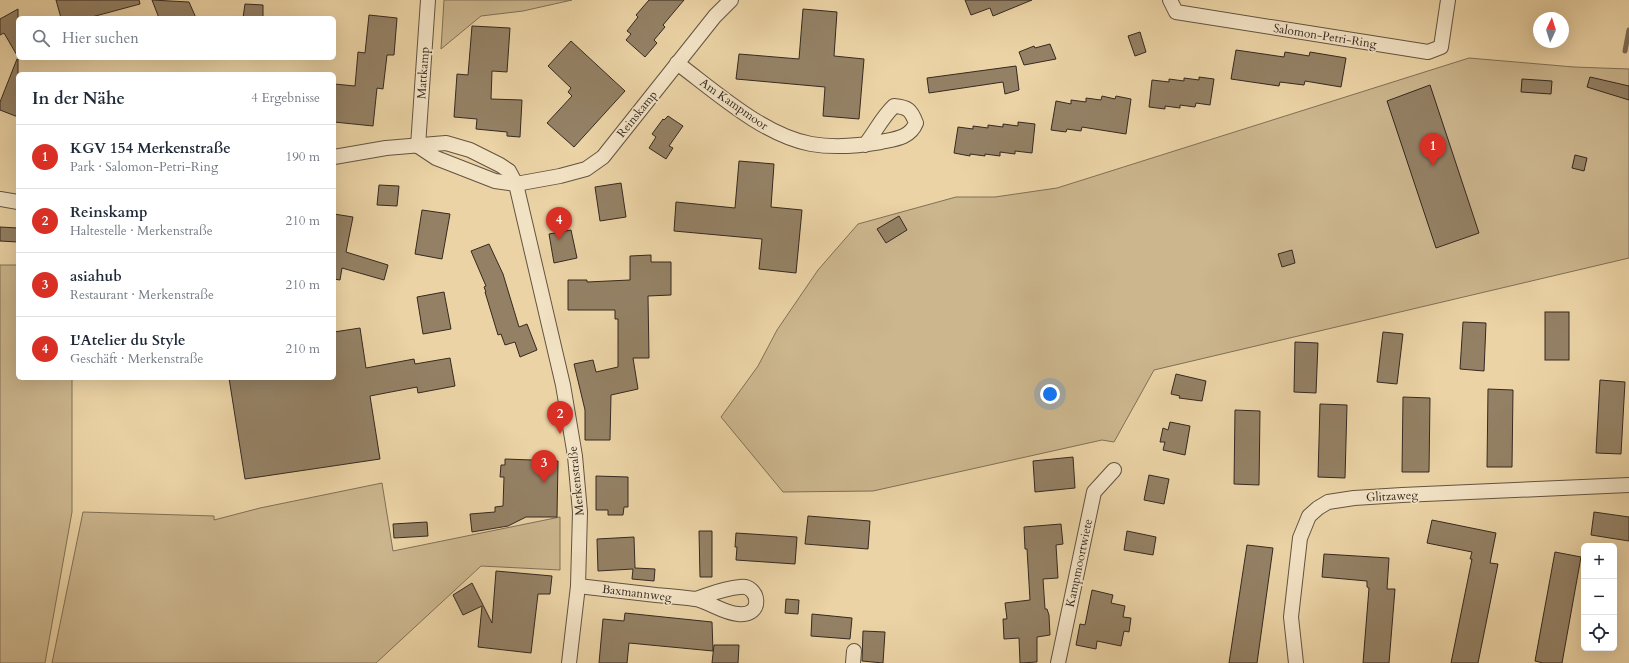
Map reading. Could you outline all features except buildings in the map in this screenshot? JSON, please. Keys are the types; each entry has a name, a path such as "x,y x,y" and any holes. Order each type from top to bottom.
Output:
{"street":[{"name":"Mattkamp","path":"418,146 428,0"},
{"name":"Reinskamp","path":"418,146 436,158 495,182 516,184 560,176 586,169 603,157 715,16 731,0"},
{"name":"Salomon-Petri-Ring","path":"1170,0 1176,12 1428,52 1441,47 1448,0"},
{"name":"Am Kampmoor","path":"677,64 756,121 786,137 811,144 840,146 865,145"},
{"path":"336,157 386,148 446,143 470,150 500,165 509,172 516,184"},
{"name":"Merkenstraße","path":"516,184 558,360 567,403 574,456 580,512 578,586 569,663"},
{"path":"0,199 16,202"},
{"name":"Kampmoortwiete","path":"1058,663 1094,492 1114,470"},
{"name":"Glitzaweg","path":"1296,663 1291,617 1300,538 1309,516 1328,502 1354,498 1402,495 1629,485"},
{"name":"Baxmannweg","path":"578,586 696,599"}],"shaded area":[{"path":"444,0 572,0 523,11 481,16 441,49"},
{"path":"1469,58 1574,67 1629,69 1629,258 1154,370 1114,442 1102,440 873,491 783,492 721,417 758,366 777,330 818,270 858,224 956,197 995,197 1057,188"},
{"path":"0,265 16,265 16,380 72,380 72,512 45,663 0,663"},
{"path":"382,483 393,551 560,517 560,570 481,566 376,663 52,663 83,512 214,516 214,520 260,508"}],"waterway":[{"path":"1625,51 1629,30"}],"place":[{"name":"KGV 154 Merkenstraße","path":"1433,166"},
{"name":"L'Atelier du Style","path":"559,240"},
{"name":"Reinskamp","path":"560,434"},
{"name":"asiahub","path":"544,483"}]}
